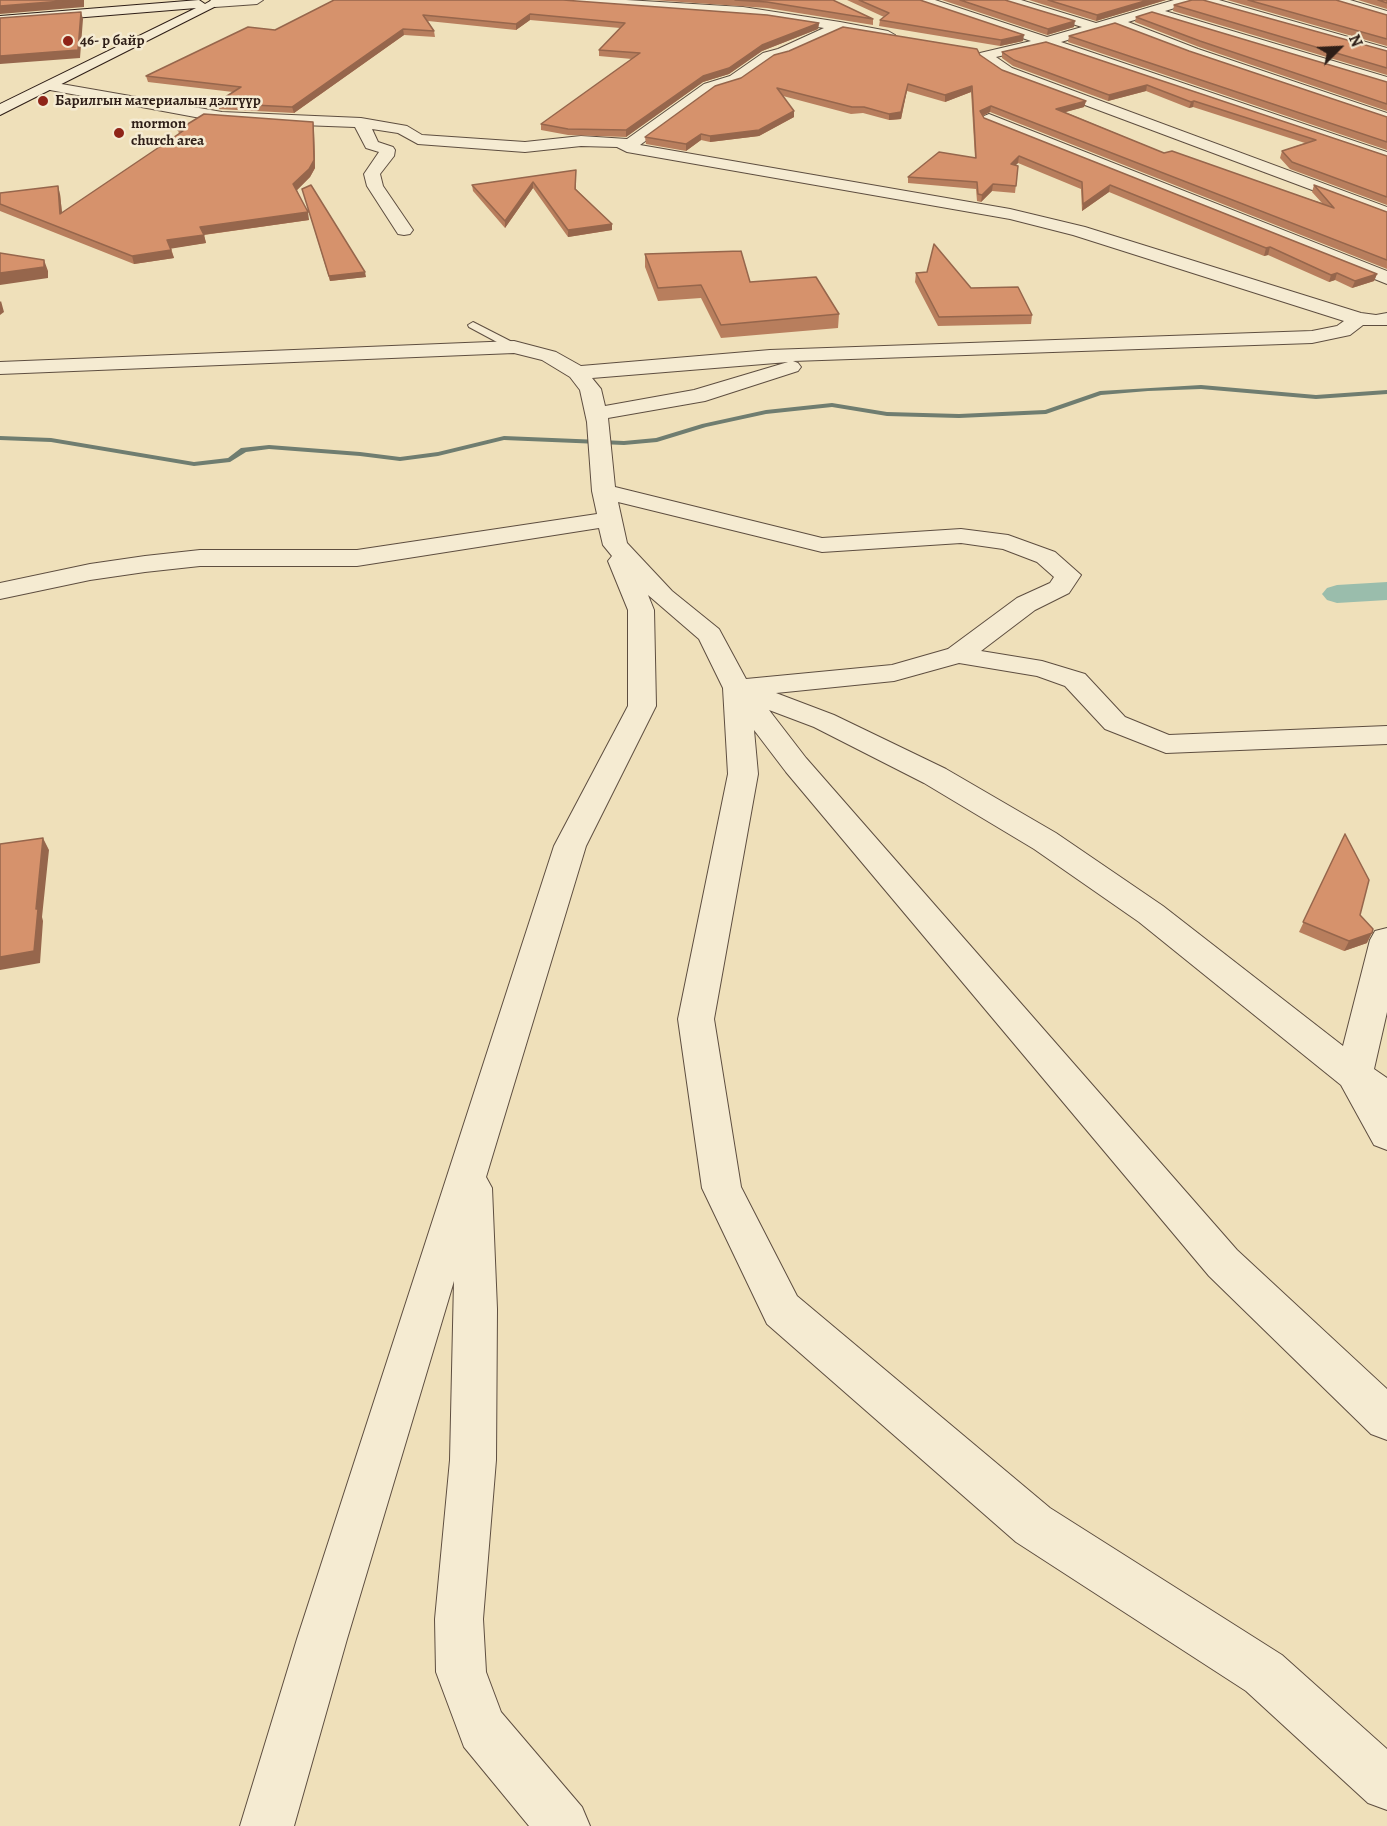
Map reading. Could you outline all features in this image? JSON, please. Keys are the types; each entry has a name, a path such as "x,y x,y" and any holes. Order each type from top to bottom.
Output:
{"street":[{"path":"0,20 257,0"},
{"path":"565,0 743,12 901,35 885,22"},
{"path":"923,0 1387,157"},
{"path":"1008,0 1098,28"},
{"path":"1183,0 1134,15 1114,15 1098,28 985,56 1016,74 1387,213"},
{"path":"1205,0 1387,52"},
{"path":"1336,0 1387,15"},
{"path":"0,110 218,2"},
{"path":"1152,11 1387,82"},
{"path":"1114,15 1193,52 1387,118"},
{"path":"627,147 709,87 735,79 768,56 783,52 840,26"},
{"path":"970,49 999,52"},
{"path":"51,86 222,117 361,123 402,129 418,139 525,147 621,142 627,147 1010,214 1079,231 1359,319 1376,321 1387,319"},
{"path":"988,120 1387,278"},
{"path":"361,123 372,145 387,150 386,156 372,174 375,186 404,230"},
{"path":"577,373 770,356 1312,337 1343,331 1359,319"},
{"path":"0,368 514,347 549,356 577,373 590,389 597,418 607,505 641,610 642,706 570,846 322,1639 267,1826"},
{"path":"597,418 716,392 830,354"},
{"path":"607,505 663,596 710,635 737,688 796,765 1223,1263 1387,1419"},
{"path":"0,591 90,572 200,558 357,558 607,505 722,522 822,545 961,536 1008,542 1046,557 1068,575 1060,588 1026,603 958,655 894,673 737,688"},
{"path":"958,655 1042,669 1075,680 1115,723 1166,744 1387,735"},
{"path":"737,688 824,721 935,777 1045,841 1151,914 1353,1075 1387,1098"},
{"path":"737,688 743,774 696,1019 722,1188 782,1310 898,1412 1033,1525 1264,1673 1387,1784"},
{"path":"1387,940 1353,1075 1387,1134"},
{"path":"471,1162 476,1309 473,1460 459,1619 460,1672 482,1729 562,1826"}],"lane":[{"path":"473,324 514,347"}],"building":[{"path":"0,0 75,0 0,6"},
{"path":"334,0 563,0 767,15 819,23 762,45 729,68 703,76 626,130 568,129 541,124 640,53 599,50 625,23 530,14 516,24 423,15 434,31 403,29 292,107 216,103 241,87 146,76 248,27 275,30"},
{"path":"735,0 833,0 873,19 767,2"},
{"path":"859,0 920,0 1024,35 1001,40 880,20 889,13"},
{"path":"960,0 1005,0 1075,21 1048,29"},
{"path":"1048,0 1148,0 1097,15"},
{"path":"1192,0 1203,0 1387,51 1387,68 1174,5"},
{"path":"1248,0 1336,0 1387,15 1387,39"},
{"path":"81,12 78,50 0,56 0,18"},
{"path":"1152,12 1387,82 1387,104 1136,17"},
{"path":"1115,23 1189,51 1387,117 1387,142 1069,36"},
{"path":"843,27 977,49 980,55 1002,70 1086,101 1056,109 1164,153 1172,151 1334,208 1314,185 1387,212 1387,260 991,106 980,111 984,118 1377,274 1355,281 1337,273 1331,275 1270,247 1266,248 1110,185 1083,204 1082,182 1019,156 1011,164 1018,166 1016,186 993,184 982,195 978,194 977,182 908,177 939,152 976,158 972,86 945,95 908,84 901,112 889,114 777,88 794,111 759,130 710,136 701,134 686,144 645,137 715,86 741,78 774,55 789,51"},
{"path":"1046,42 1387,156 1387,197 1292,162 1282,151 1316,140 1194,101 1191,102 1147,85 1109,95 1014,60 1002,52"},
{"path":"204,114 313,122 314,160 309,169 293,184 308,212 200,227 204,235 167,240 171,250 132,256 0,204 0,193 58,186 60,214 183,131 178,130"},
{"path":"576,170 575,189 612,224 568,230 533,182 505,221 472,185"},
{"path":"311,185 365,272 329,276 302,189"},
{"path":"934,244 971,288 1018,287 1032,315 939,317 916,273 927,272"},
{"path":"741,251 750,282 816,277 839,314 721,325 701,285 658,288 645,254"},
{"path":"0,253 44,260 44,267 0,273"},
{"path":"1345,834 1369,880 1360,915 1373,929 1372,933 1349,941 1303,922"},
{"path":"43,838 34,951 0,957 0,844"}],"waterway":[{"path":"0,438 51,440 194,464 230,460 244,450 269,447 400,459 438,454 504,438 624,443 657,440 704,425 766,412 832,405 887,414 959,416 1046,412 1100,393 1148,389 1201,387 1316,397 1387,392"},
{"path":"1337,594 1387,591"}],"place":[{"name":"46- р байр","path":"68,41"},
{"name":"Барилгын материалын дэлгүүр","path":"43,101"},
{"name":"mormon church area","path":"119,133"}]}
